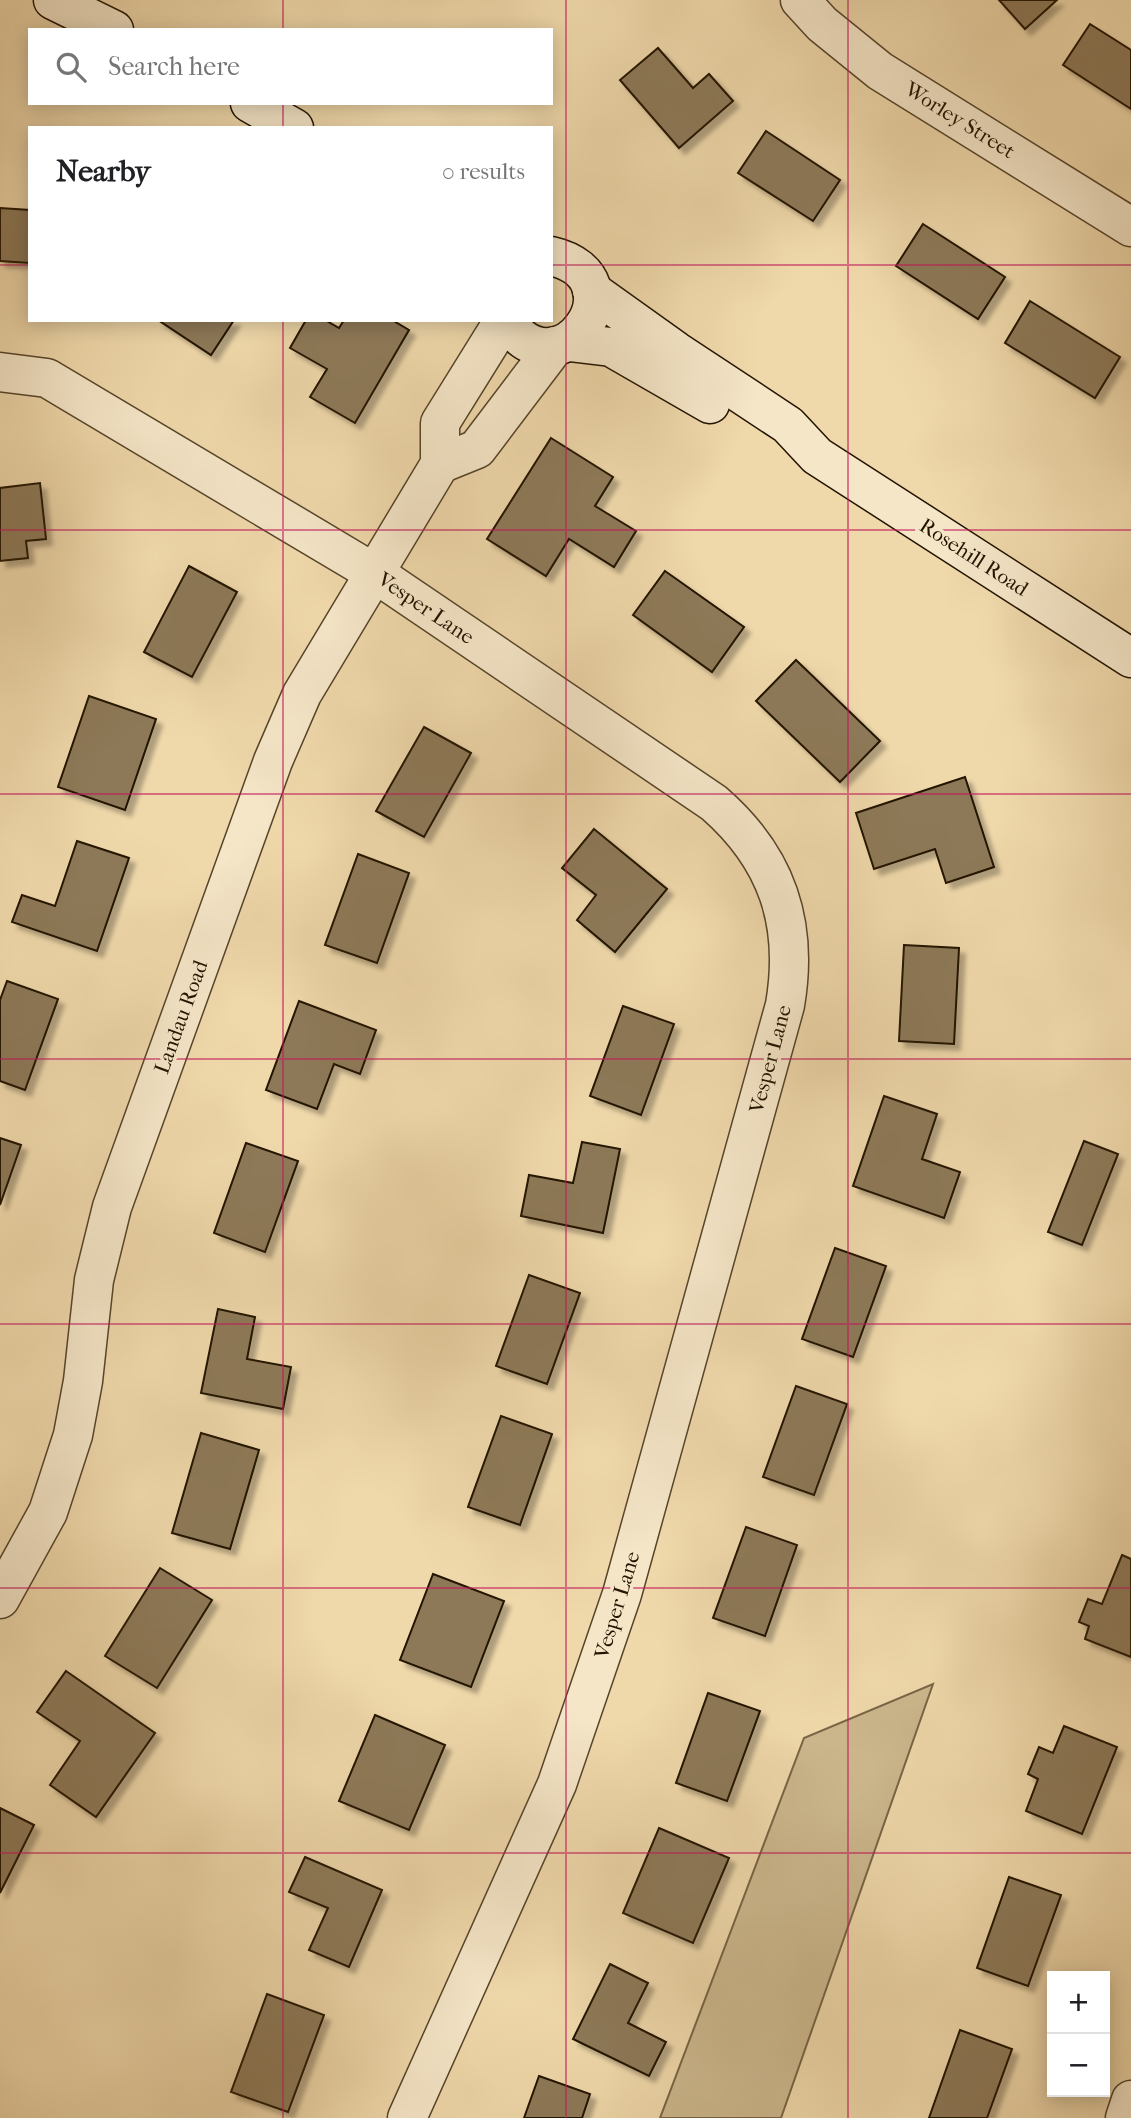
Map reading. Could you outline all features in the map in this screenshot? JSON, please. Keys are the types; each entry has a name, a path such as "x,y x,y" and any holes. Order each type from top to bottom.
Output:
{"street":[{"path":"53,0 110,28"},
{"name":"Worley Street","path":"800,0 822,24 880,71 1131,227"},
{"path":"254,105 290,126"},
{"name":"Rosehill Road","path":"553,256 577,267 587,278 592,291 676,351 788,425 817,456 1131,658"},
{"path":"504,322 440,423 440,464 477,449 562,344 581,332 589,320 593,306 592,291"},
{"name":"Rosehill Road","path":"506,322 513,332 525,341 540,346 562,344 611,347 691,391 776,448 817,456"},
{"name":"Vesper Lane","path":"0,372 47,378 376,574 715,803 733,820 764,860 775,882 789,930 791,955 785,1005 622,1594 557,1784 407,2118"},
{"name":"Landau Road","path":"0,1599 48,1512 74,1435 94,1280 112,1207 273,761 302,694 440,464"},
{"path":"1125,2118 1131,2100"}],"shaded area":[{"path":"933,1684 781,2118 660,2118 804,1738"}],"building":[{"path":"999,0 1057,0 1025,29"},
{"path":"1090,24 1131,50 1131,109 1063,65"},
{"path":"658,48 693,88 709,74 733,101 679,148 620,80"},
{"path":"766,131 840,180 813,221 738,173"},
{"path":"0,208 28,210 28,263 0,261"},
{"path":"923,224 1005,277 978,319 896,266"},
{"path":"1030,301 1120,357 1095,398 1005,343"},
{"path":"161,322 233,322 211,355"},
{"path":"305,322 328,322 339,328 343,322 395,322 409,330 355,423 310,397 327,369 290,348"},
{"path":"551,438 613,477 595,506 636,531 614,567 569,539 546,576 487,539"},
{"path":"40,483 46,539 26,541 28,558 0,561 0,488"},
{"path":"189,566 237,592 192,677 144,652"},
{"path":"665,571 744,627 712,672 633,615"},
{"path":"796,660 880,741 840,782 756,701"},
{"path":"89,696 156,719 125,810 58,787"},
{"path":"424,727 471,753 424,837 376,811"},
{"path":"965,777 994,867 946,883 935,849 874,869 856,813"},
{"path":"594,829 667,889 615,952 577,920 596,895 562,868"},
{"path":"77,841 129,858 97,951 12,922 22,895 55,906"},
{"path":"358,854 409,873 377,963 325,945"},
{"path":"904,945 959,948 954,1044 899,1041"},
{"path":"7,981 58,999 25,1090 0,1081 0,1000"},
{"path":"299,1001 376,1030 360,1074 334,1064 317,1109 266,1090"},
{"path":"623,1006 674,1024 641,1115 590,1096"},
{"path":"884,1096 937,1114 922,1159 960,1172 944,1218 853,1186"},
{"path":"0,1138 21,1145 0,1205"},
{"path":"1084,1141 1118,1154 1082,1245 1048,1232"},
{"path":"582,1142 620,1149 603,1233 521,1216 529,1175 573,1183"},
{"path":"246,1143 298,1161 265,1252 214,1233"},
{"path":"835,1248 886,1266 853,1357 802,1339"},
{"path":"529,1275 580,1293 547,1384 496,1366"},
{"path":"218,1309 255,1317 247,1359 291,1367 283,1409 201,1393"},
{"path":"796,1386 847,1404 814,1495 763,1477"},
{"path":"501,1416 552,1434 520,1525 468,1507"},
{"path":"201,1433 259,1450 230,1549 172,1533"},
{"path":"746,1527 797,1545 765,1636 713,1618"},
{"path":"1122,1555 1131,1559 1131,1657 1085,1639 1089,1626 1079,1622 1088,1599 1102,1604"},
{"path":"160,1568 212,1600 157,1688 105,1656"},
{"path":"433,1574 504,1601 471,1687 400,1660"},
{"path":"66,1671 155,1733 96,1817 50,1785 80,1741 37,1712"},
{"path":"708,1693 760,1711 727,1801 676,1783"},
{"path":"375,1715 445,1745 409,1830 339,1801"},
{"path":"1064,1726 1117,1747 1082,1834 1026,1811 1038,1779 1028,1774 1039,1747 1053,1753"},
{"path":"0,1808 34,1825 0,1893"},
{"path":"659,1828 729,1858 693,1943 623,1913"},
{"path":"305,1857 382,1890 349,1967 309,1950 328,1908 289,1892"},
{"path":"1009,1877 1061,1895 1028,1986 977,1968"},
{"path":"610,1964 648,1983 628,2023 666,2042 649,2076 573,2039"},
{"path":"267,1994 324,2015 288,2112 231,2092"},
{"path":"960,2030 1012,2049 987,2118 929,2118"},
{"path":"539,2076 590,2094 582,2118 524,2118"}]}
